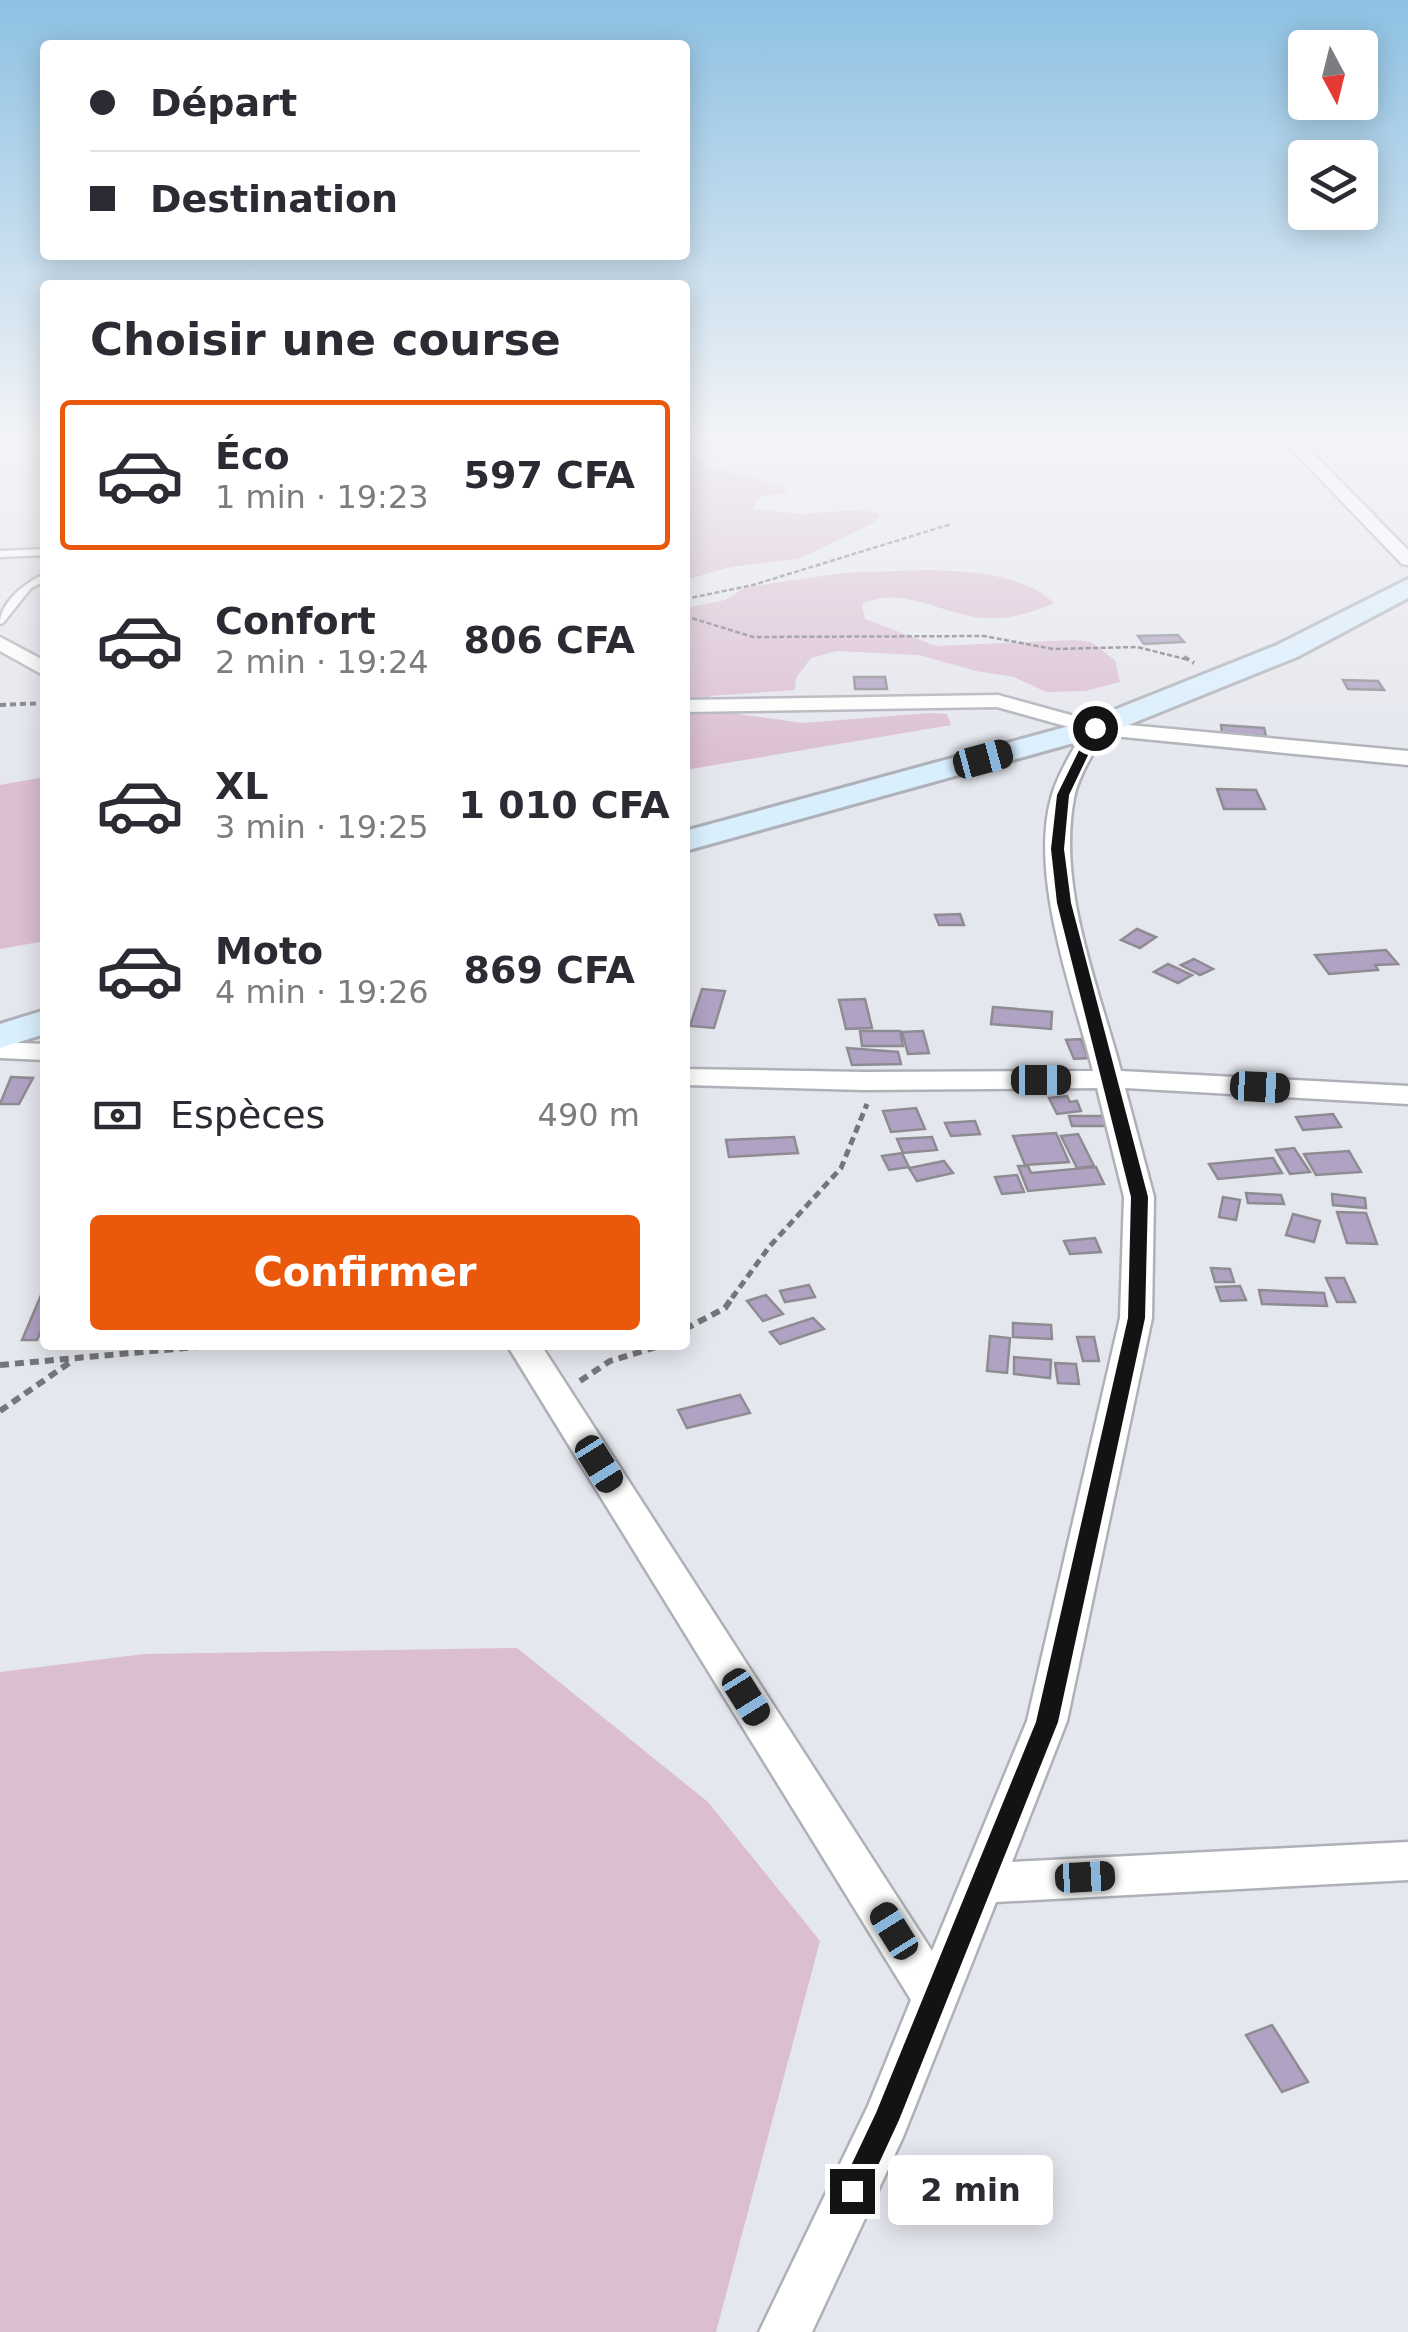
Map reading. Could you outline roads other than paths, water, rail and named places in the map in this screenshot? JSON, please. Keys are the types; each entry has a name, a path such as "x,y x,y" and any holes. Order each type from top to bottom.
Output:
{"main road":[{"path":"690,840 1095,728 1286,651 1408,588"},
{"path":"0,1036 40,1024"}],"street":[{"path":"0,642 40,667"},
{"path":"690,706 998,700 1095,728 1408,758"},
{"path":"785,2332 886,2120 1047,1722 1136,1318 1140,1197 1064,903 1058,849 1063,795 1095,728"},
{"path":"0,1050 40,1052"},
{"path":"690,1077 864,1081 1112,1079 1408,1095"},
{"path":"527,1350 936,1998"},
{"path":"982,1883 1408,1862"}],"lane":[{"path":"0,554 40,552"},
{"path":"0,621 28,586 40,580"}]}
